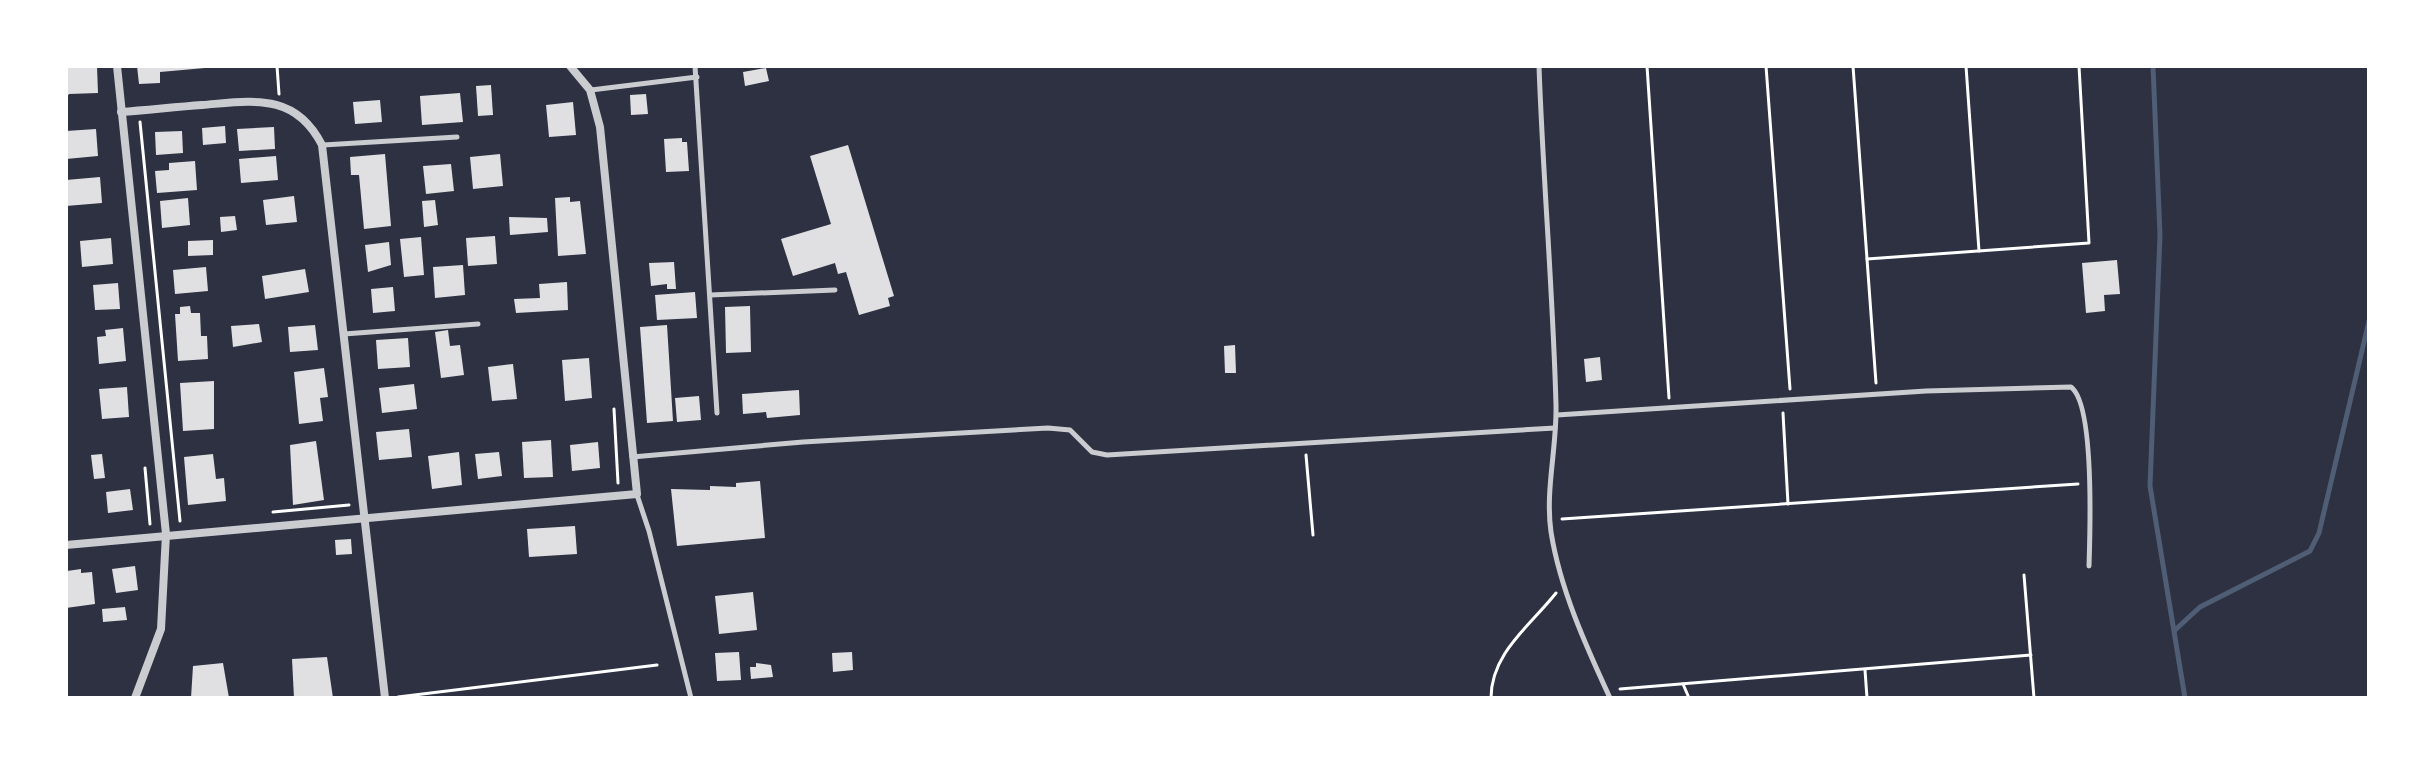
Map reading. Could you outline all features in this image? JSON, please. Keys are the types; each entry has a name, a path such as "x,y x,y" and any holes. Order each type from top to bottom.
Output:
{"street":[{"path":"117,66 166,534 161,629 135,698"},
{"path":"66,545 181,532 637,494 600,127 590,90 570,66"},
{"path":"121,112 261,101 280,106 307,121 322,145 362,517 388,698"}],"lane":[{"path":"695,66 717,413"},
{"path":"1539,66 1557,415 1551,520 1565,583 1610,698"},
{"path":"590,90 697,77"},
{"path":"322,145 457,137"},
{"path":"710,295 835,290"},
{"path":"343,334 478,324"},
{"path":"1557,415 1876,395 2071,387 2079,396 2090,483 2089,566"},
{"path":"631,458 803,442 1048,428 1070,430 1092,452 1107,455 1555,428"},
{"path":"637,494 691,698"}],"path":[{"path":"277,66 280,106"},
{"path":"1647,66 1670,410"},
{"path":"1766,66 1791,400"},
{"path":"1853,66 1876,395"},
{"path":"1966,66 1979,251"},
{"path":"1867,259 2089,243 2079,66"},
{"path":"139,110 181,532"},
{"path":"1783,401 1788,504"},
{"path":"1305,443 1313,535"},
{"path":"1551,520 2090,483"},
{"path":"2024,575 2034,698"},
{"path":"1491,698 1491,680 1496,663 1565,583"},
{"path":"1607,691 2031,655"},
{"path":"388,698 657,665"},
{"path":"1865,669 1867,698"},
{"path":"1683,684 1689,698"}],"building":[{"path":"66,66 97,66 98,93 69,94 66,98"},
{"path":"137,66 205,68 160,72 160,83 139,84"},
{"path":"766,68 769,81 745,86 743,72"},
{"path":"491,85 493,115 478,116 476,86"},
{"path":"460,93 463,122 422,125 420,96"},
{"path":"646,94 648,114 631,115 630,95"},
{"path":"380,100 382,122 355,124 353,102"},
{"path":"573,102 576,135 549,137 546,105"},
{"path":"225,126 226,143 203,145 202,128"},
{"path":"274,127 275,149 239,151 237,129"},
{"path":"96,129 98,156 66,159 66,131"},
{"path":"182,131 183,153 156,155 155,132"},
{"path":"682,138 682,142 687,142 689,171 666,172 664,139"},
{"path":"848,145 894,296 888,298 890,306 859,315 846,272 838,274 835,263 793,276 781,239 831,224 810,156"},
{"path":"385,154 391,226 364,229 359,175 351,175 350,157"},
{"path":"500,154 503,186 473,189 470,157"},
{"path":"276,156 278,180 241,183 239,159"},
{"path":"195,161 197,190 157,193 155,171 169,170 169,163"},
{"path":"451,164 454,191 426,194 423,166"},
{"path":"100,177 102,203 66,206 66,180"},
{"path":"294,196 297,222 266,225 263,200"},
{"path":"570,197 570,202 580,201 586,254 558,256 555,198"},
{"path":"188,198 190,225 162,228 160,201"},
{"path":"435,200 438,225 424,227 422,201"},
{"path":"235,216 237,230 221,232 220,217"},
{"path":"509,217 547,218 548,232 510,235"},
{"path":"495,236 497,264 468,266 466,238"},
{"path":"421,237 424,275 404,277 400,239"},
{"path":"111,238 113,264 82,267 80,241"},
{"path":"213,240 213,255 188,256 188,241"},
{"path":"389,242 391,265 368,272 365,245"},
{"path":"2117,260 2120,294 2104,295 2105,311 2086,313 2082,263"},
{"path":"674,262 676,289 667,289 667,284 651,286 649,263"},
{"path":"463,265 465,295 435,298 433,267"},
{"path":"206,267 208,291 175,294 173,270"},
{"path":"305,269 309,292 265,299 262,276"},
{"path":"567,282 568,310 516,313 514,299 540,298 539,284"},
{"path":"118,283 120,309 95,310 93,285"},
{"path":"393,287 395,311 373,313 371,289"},
{"path":"695,292 697,318 657,320 655,295"},
{"path":"190,306 191,313 200,313 201,336 207,336 208,359 178,361 175,314 180,314 180,307"},
{"path":"750,306 751,352 726,353 725,307"},
{"path":"259,324 262,342 233,347 231,326"},
{"path":"315,325 318,350 290,352 288,327"},
{"path":"667,325 673,421 647,423 640,327"},
{"path":"123,328 126,361 99,364 97,337 106,336 105,330"},
{"path":"448,330 450,346 460,345 464,375 441,378 435,332"},
{"path":"408,338 410,367 378,369 376,340"},
{"path":"1235,345 1236,373 1225,373 1224,346"},
{"path":"1600,357 1602,380 1586,382 1584,359"},
{"path":"589,358 592,398 565,401 562,360"},
{"path":"513,364 517,399 492,401 488,367"},
{"path":"324,368 328,397 320,398 323,421 299,424 294,372"},
{"path":"214,381 214,429 183,431 180,383"},
{"path":"414,384 417,409 382,413 379,388"},
{"path":"127,387 129,417 102,419 99,389"},
{"path":"799,390 800,415 767,418 766,412 743,414 742,394"},
{"path":"699,396 701,420 677,422 675,398"},
{"path":"409,429 412,457 379,460 376,432"},
{"path":"551,440 553,477 524,478 522,442"},
{"path":"316,441 324,500 293,505 290,445"},
{"path":"598,442 600,468 572,471 570,445"},
{"path":"459,452 462,485 432,489 428,456"},
{"path":"499,452 502,476 478,479 475,454"},
{"path":"102,454 105,478 94,479 91,455"},
{"path":"213,454 216,479 224,478 226,501 188,505 184,457"},
{"path":"760,481 765,538 677,546 671,489 710,490 710,486 736,487 736,483"},
{"path":"130,489 133,510 108,513 106,492"},
{"path":"575,526 577,554 529,557 527,529"},
{"path":"351,539 352,554 336,555 335,540"},
{"path":"135,566 138,590 116,593 112,569"},
{"path":"81,569 81,573 92,572 95,604 66,608 67,571"},
{"path":"753,592 757,630 719,634 715,596"},
{"path":"125,607 127,620 103,622 102,609"},
{"path":"739,652 741,680 717,681 715,653"},
{"path":"852,652 853,670 833,672 832,653"},
{"path":"327,657 333,698 294,698 292,659"},
{"path":"223,663 229,698 191,698 193,666"},
{"path":"756,663 771,665 773,677 751,679 750,667 756,667"}],"waterway":[{"path":"2153,66 2160,235 2150,486 2185,698"},
{"path":"2175,630 2200,607 2310,551 2319,533 2369,321"}]}
